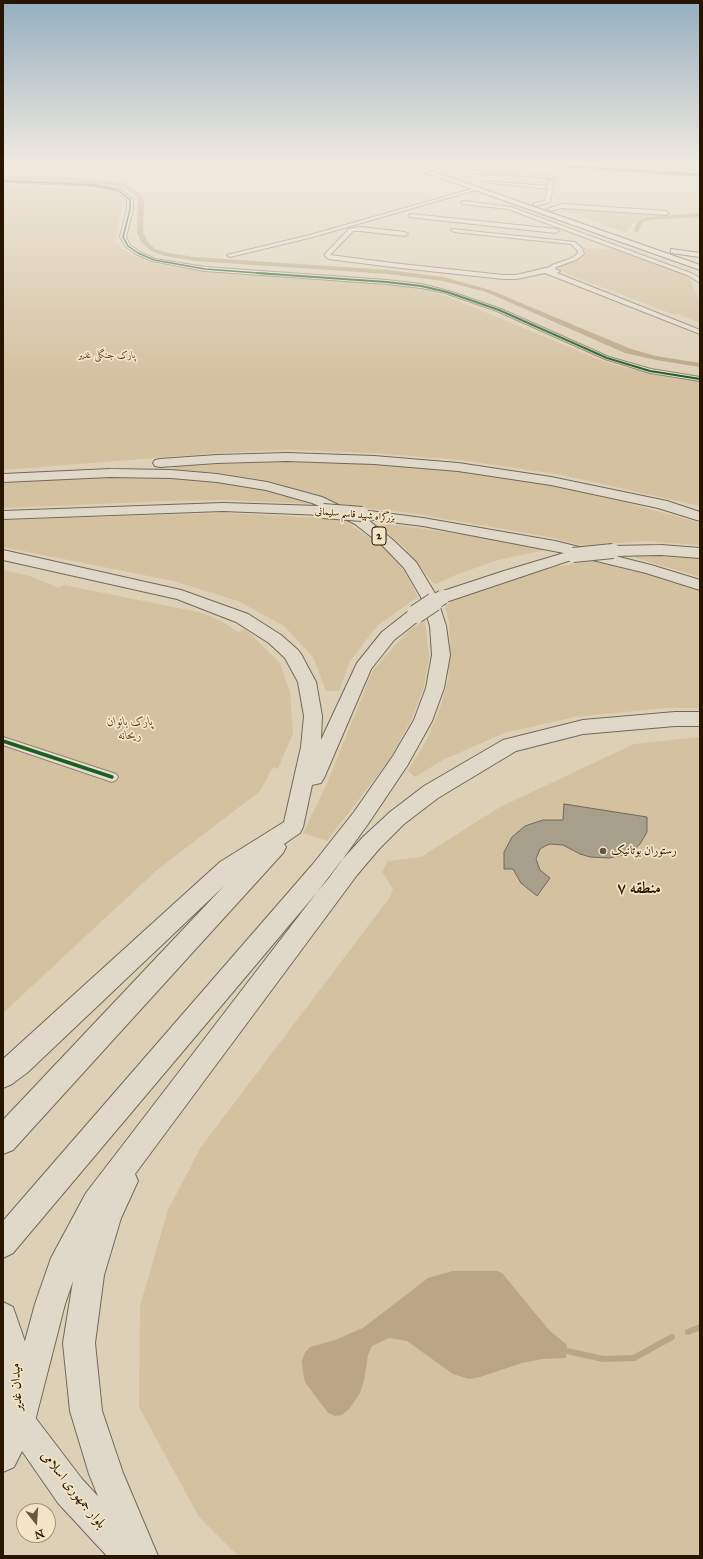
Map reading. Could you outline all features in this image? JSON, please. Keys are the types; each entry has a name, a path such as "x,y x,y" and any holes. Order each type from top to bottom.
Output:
{"highway":[{"path":"3,478 217,459 287,457 374,460 458,467 536,479 700,510"},
{"name":"2","path":"3,478 110,473 171,474 217,478 267,486 317,500 360,522 388,542 410,565 429,597 438,626 441,655 435,688 423,721 400,761 361,818 321,871"},
{"path":"662,504 700,517"},
{"name":"بزرگراه شهید قاسم سلیمانی","path":"3,515 223,507 362,514 423,522 555,546 651,570 700,585"},
{"path":"4,1138 240,886 293,827 363,667 388,636 416,614 443,597 572,555 613,551 662,550 700,553"},
{"path":"3,555 181,595 242,618 275,639 292,654 307,682 314,716 312,747 293,827 228,869 25,1058 3,1075"},
{"path":"3,1243 321,871 353,840 403,800 446,772 510,746 583,727 675,719 700,719"},
{"path":"19,1421 50,1304 66,1258 96,1203 139,1149 349,868 371,843 397,818 431,792 510,746"},
{"path":"139,1149 108,1214 89,1275 79,1342 86,1411 106,1474 140,1556"}],"main road":[{"path":"605,235 700,268"},
{"path":"624,235 665,249 700,255"},
{"path":"648,250 700,258"},
{"name":"میدان غدیر","path":"3,1317 17,1362 19,1421 3,1456"},
{"name":"بلوار جمهوری اسلامی","path":"19,1421 70,1491 130,1556"}],"street":[{"path":"124,235 123,237 128,246 154,260 205,269 387,282 421,286 447,292 499,310 607,358 650,371 700,379"},
{"path":"230,255 316,235"},
{"path":"347,235 328,255 329,257 392,266 502,277 516,277 551,271 699,330"},
{"path":"498,235 573,243 580,249 581,254 574,259 554,266 551,271"},
{"path":"579,235 689,274 700,281"},
{"path":"3,741 112,777"}],"green space":[{"name":"پارک جنگلی غدیر","path":"3,235 116,235 115,240 121,248 135,256 159,264 199,270 396,285 428,291 449,297 595,358 622,367 666,377 700,381 700,506 562,475 461,460 374,453 288,450 218,453 3,470"},
{"path":"583,249 612,249 679,272 689,277 700,302 700,323 567,274 557,268 558,266 578,260 586,255 586,252"},
{"path":"287,462 374,464 456,471 549,485 628,503 700,523 700,545 645,541 582,546 549,537 412,513 344,506 318,495 268,481 221,473 173,470 175,467"},
{"path":"108,476 167,477 213,481 259,488 312,504 228,500 3,508 3,483"},
{"path":"223,513 342,519 383,547 404,571 418,597 378,625 350,661 339,691 326,691 313,657 284,626 238,601 173,581 3,547 3,520"},
{"path":"389,524 466,535 545,550 498,560 458,574 436,584 433,583 404,547 380,527"},
{"path":"636,555 700,558 700,577 636,558"},
{"path":"591,561 648,574 700,590 700,708 666,708 575,717 504,733 443,760 415,777 408,771 426,741 440,708 448,680 450,652 449,621 445,606 457,598 539,570"},
{"name":"پارک بانوان ریحانه","path":"3,570 30,576 59,588 64,585 203,613 226,624 238,632 245,629 280,663 290,692 293,733 278,769 273,767 260,791 157,870 3,1013"},
{"path":"425,620 429,656 424,687 412,718 390,759 327,841 303,833 328,781 373,670 408,631"},
{"path":"700,737 700,1556 238,1556 199,1517 139,1407 140,1306 168,1210 201,1147 390,897 393,889 382,872 388,861 421,857 500,807 634,744"}],"shaded area":[{"path":"452,1271 497,1271 502,1273 549,1330 567,1345 566,1358 542,1359 522,1363 480,1377 469,1379 453,1374 407,1341 389,1338 372,1346 368,1355 364,1381 360,1393 350,1408 342,1415 335,1416 328,1413 305,1382 302,1361 305,1352 310,1347 335,1340 363,1328 428,1278"}],"building":[{"name":"رستوران بوتانیک","path":"564,804 647,817 647,832 640,844 634,850 627,854 609,858 590,857 580,854 563,845 550,844 545,846 540,849 536,859 540,870 550,878 537,896 521,883 513,869 504,869 504,852 512,837 525,826 543,820 563,820"}],"waterway":[{"path":"141,235 144,242 153,250 167,255 195,259 388,272 443,279 488,291 628,351 656,358 700,365"},
{"path":"688,1332 700,1327"},
{"path":"567,1351 603,1359 634,1358 672,1337"}],"cycle path":[{"path":"124,235 123,237 128,246 138,253 154,260 205,269 387,282 421,286 447,292 499,310 607,358 650,371 700,379"},
{"path":"3,741 112,777"}],"place":[{"name":"رستوران بوتانیک","path":"603,851"}],"district":[{"name":"منطقه ۷","path":"639,889"}]}
